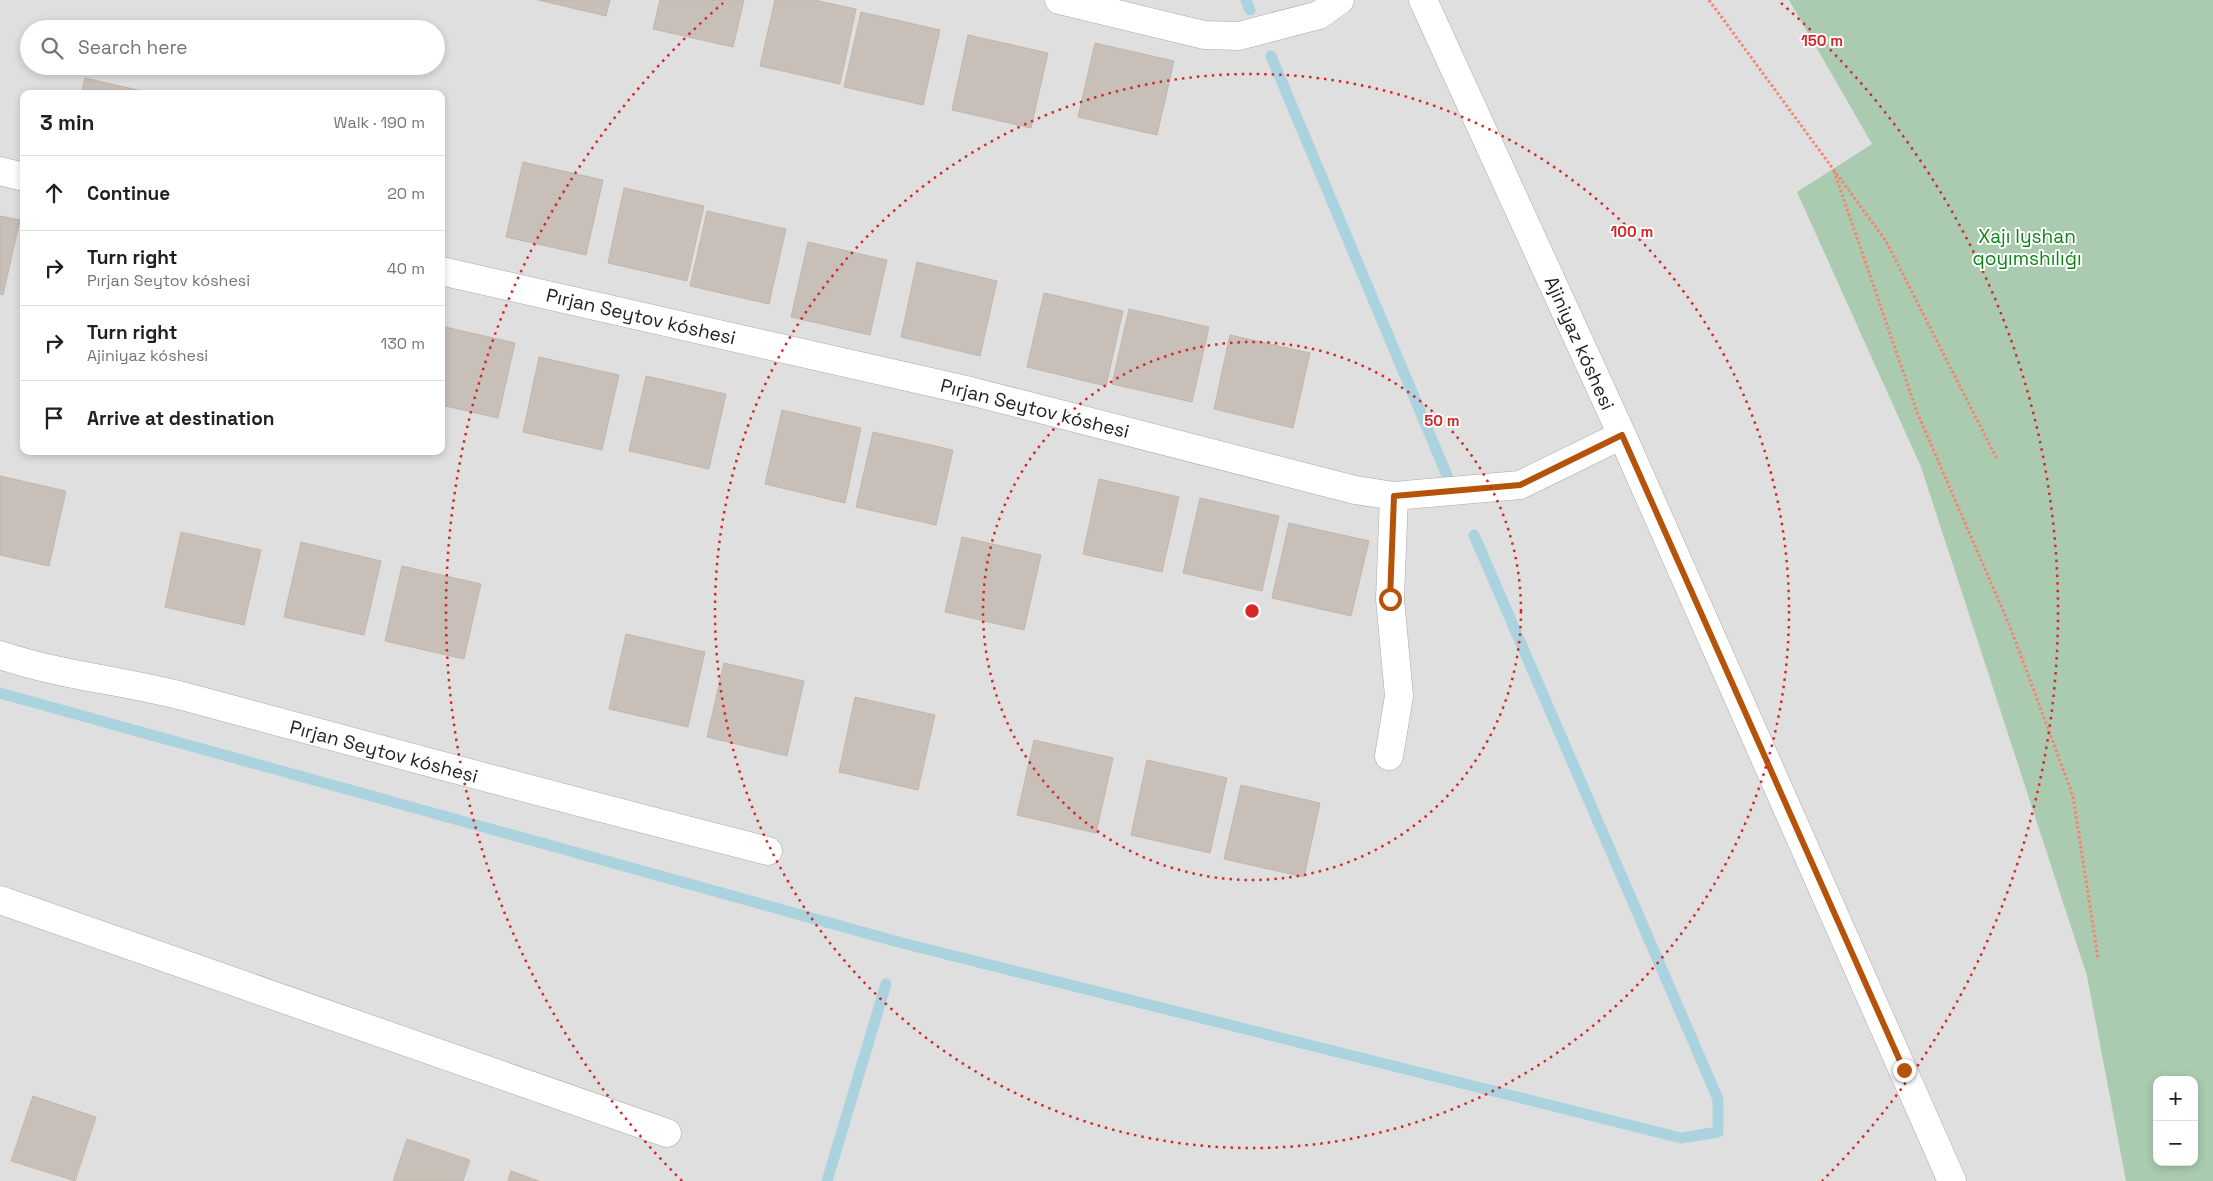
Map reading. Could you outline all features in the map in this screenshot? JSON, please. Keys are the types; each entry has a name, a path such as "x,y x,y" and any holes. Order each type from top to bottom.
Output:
{"street":[{"path":"1059,0 1204,35 1239,36 1319,15 1340,0"},
{"name":"Ajiniyaz kóshesi","path":"1424,0 1622,435 1952,1181"},
{"path":"0,171 20,176"},
{"name":"Pırjan Seytov kóshesi","path":"445,272 970,391 1355,490 1394,496 1520,485 1622,435"},
{"path":"1389,756 1399,696 1390,599 1394,496"},
{"name":"Pırjan Seytov kóshesi","path":"0,654 34,666 185,697 460,772 768,851"},
{"path":"0,900 667,1133"}],"path":[{"path":"1708,0 1886,241 1997,459"},
{"path":"1834,171 1918,412 2010,629 2073,796 2098,958"}],"shaded area":[{"path":"0,0 2213,0 2213,1181 0,1181"}],"green space":[{"name":"Xajı Iyshan qoyımshılıǵı","path":"1789,0 2213,0 2213,1181 2126,1181 2087,976 1921,467 1797,192 1872,144"}],"building":[{"path":"538,0 610,0 606,16"},
{"path":"660,0 744,0 733,47 653,29"},
{"path":"775,0 814,0 856,9 840,84 760,66"},
{"path":"861,12 940,30 923,105 844,87"},
{"path":"968,35 1048,53 1031,128 952,110"},
{"path":"1095,43 1174,61 1157,135 1078,117"},
{"path":"85,78 138,90 82,90"},
{"path":"523,162 603,180 586,255 506,237"},
{"path":"624,188 704,206 687,281 608,263"},
{"path":"707,211 786,229 769,304 690,286"},
{"path":"0,216 20,220 3,295 0,294"},
{"path":"808,242 887,260 870,335 791,317"},
{"path":"917,262 997,281 980,356 901,337"},
{"path":"1044,293 1123,311 1106,386 1027,367"},
{"path":"1129,309 1209,327 1192,402 1112,384"},
{"path":"445,327 515,343 498,418 445,406"},
{"path":"1230,335 1310,353 1293,428 1214,409"},
{"path":"539,357 619,375 602,450 523,432"},
{"path":"646,376 726,394 709,469 629,451"},
{"path":"782,410 861,428 845,503 765,484"},
{"path":"873,432 953,450 936,525 856,507"},
{"path":"0,476 66,491 49,566 0,555"},
{"path":"1099,479 1179,497 1162,572 1083,554"},
{"path":"1200,498 1279,516 1262,591 1183,573"},
{"path":"1289,523 1369,541 1351,616 1272,598"},
{"path":"181,532 261,550 244,625 165,607"},
{"path":"962,537 1041,555 1024,630 945,612"},
{"path":"301,542 381,561 364,635 284,617"},
{"path":"402,566 481,584 464,659 385,641"},
{"path":"626,634 705,652 688,727 609,709"},
{"path":"724,663 804,681 787,756 707,737"},
{"path":"855,697 935,715 918,790 839,772"},
{"path":"1034,740 1113,758 1096,833 1017,815"},
{"path":"1147,760 1227,778 1210,853 1131,835"},
{"path":"1241,785 1320,803 1304,877 1224,859"},
{"path":"33,1096 96,1117 75,1181 11,1161"},
{"path":"407,1139 470,1160 463,1181 393,1181"},
{"path":"511,1171 539,1181 508,1181"}],"waterway":[{"path":"1246,0 1250,10"},
{"path":"1271,56 1451,485"},
{"path":"0,693 902,943 1681,1138 1718,1132 1718,1099 1474,535"},
{"path":"827,1181 886,984"}],"route":[{"path":"1390,599 1394,496 1520,485 1622,435 1904,1070"}]}
